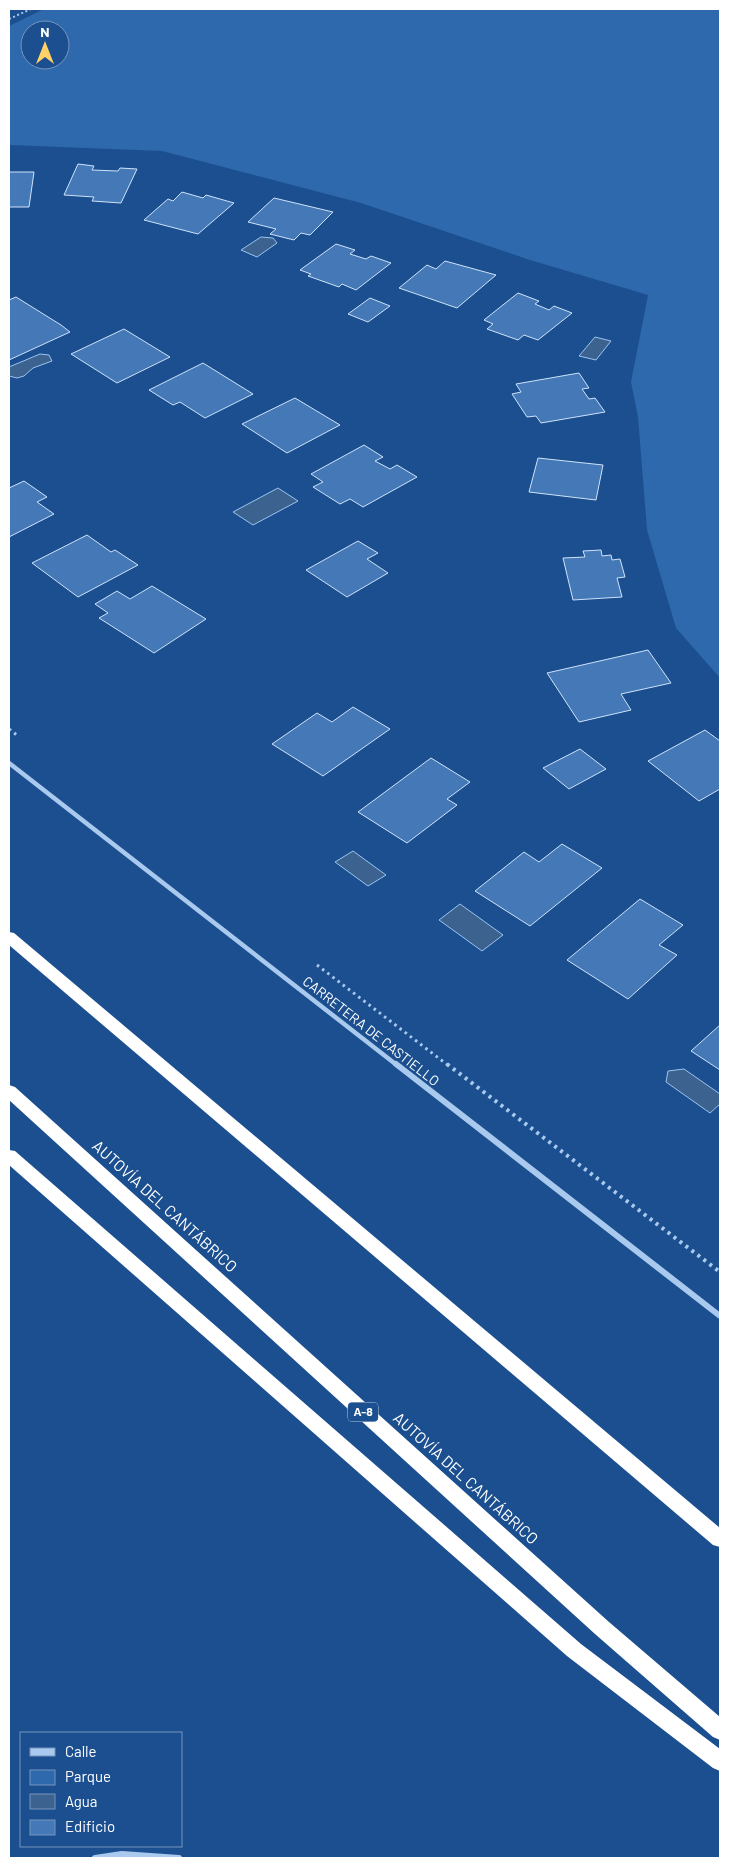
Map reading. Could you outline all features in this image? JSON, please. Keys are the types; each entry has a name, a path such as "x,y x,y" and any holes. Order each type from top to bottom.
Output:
{"highway":[{"path":"9,937 720,1539"},
{"name":"AUTOVÍA DEL CANTÁBRICO","path":"9,1091 602,1628 720,1730"},
{"path":"9,1156 574,1650 720,1761"}],"street":[{"name":"CARRETERA DE CASTIELLO","path":"9,763 720,1316"},
{"path":"94,1858 122,1854 179,1858"}],"path":[{"path":"9,19 31,9"},
{"path":"9,729 24,742"},
{"path":"309,958 720,1272"}],"green space":[{"path":"44,9 720,9 720,678 676,628 647,530 638,417 631,382 648,295 530,260 361,203 162,151 9,145 9,26 20,21 20,70 70,70 70,20 21,20"}],"water":[{"path":"261,237 273,238 277,243 257,257 241,250"},
{"path":"595,337 611,341 596,360 579,356"},
{"path":"40,354 49,355 52,361 33,368 24,376 17,378 9,376 9,367"},
{"path":"278,488 298,501 253,525 233,512"},
{"path":"353,851 386,875 368,886 335,862"},
{"path":"460,904 503,935 482,951 439,920"},
{"path":"684,1069 720,1094 720,1104 710,1113 666,1082 668,1071"}],"building":[{"path":"78,164 94,166 92,170 118,171 120,168 137,169 121,203 92,201 94,197 64,195"},
{"path":"9,172 34,172 29,207 9,207"},
{"path":"182,192 203,198 206,195 234,203 198,234 144,220 168,199 173,201"},
{"path":"274,198 333,212 310,235 301,233 294,240 270,234 276,229 248,222"},
{"path":"336,244 355,250 350,254 366,259 371,256 391,263 356,290 342,284 339,287 308,276 311,274 300,270"},
{"path":"445,261 496,275 457,308 399,288 427,265 436,269"},
{"path":"518,293 539,301 535,304 549,310 554,306 572,313 538,340 524,335 518,340 487,329 493,324 484,320"},
{"path":"16,297 70,332 9,360 9,300"},
{"path":"370,298 390,306 368,322 348,314"},
{"path":"124,329 170,357 117,383 71,354"},
{"path":"203,363 253,394 205,418 180,402 173,405 149,390"},
{"path":"579,373 589,388 582,389 589,399 595,398 605,412 541,423 536,416 527,417 512,394 521,392 516,384"},
{"path":"295,398 340,425 287,453 242,424"},
{"path":"364,445 383,457 375,461 390,469 397,465 417,477 363,507 350,499 340,504 313,487 323,482 311,474"},
{"path":"538,458 603,465 596,500 529,492"},
{"path":"24,481 47,497 37,502 54,514 9,537 9,488"},
{"path":"87,535 111,552 115,550 138,565 78,597 32,563"},
{"path":"358,541 378,553 367,559 388,573 347,597 306,570"},
{"path":"601,550 602,556 611,555 612,560 620,559 625,577 617,578 622,597 573,600 563,558 585,557 583,551"},
{"path":"152,586 206,619 154,653 99,618 108,613 95,604 117,591 130,599"},
{"path":"648,650 671,683 621,694 631,710 579,722 547,673"},
{"path":"353,707 390,729 323,776 272,744 317,713 332,722"},
{"path":"705,730 720,741 720,789 699,801 648,761"},
{"path":"580,749 606,769 569,789 543,768"},
{"path":"431,758 470,782 447,799 457,805 407,843 358,812"},
{"path":"562,844 602,868 530,926 475,891 524,852 539,862"},
{"path":"640,899 683,925 659,945 677,955 628,999 567,960"},
{"path":"720,1025 720,1070 691,1051"}]}
